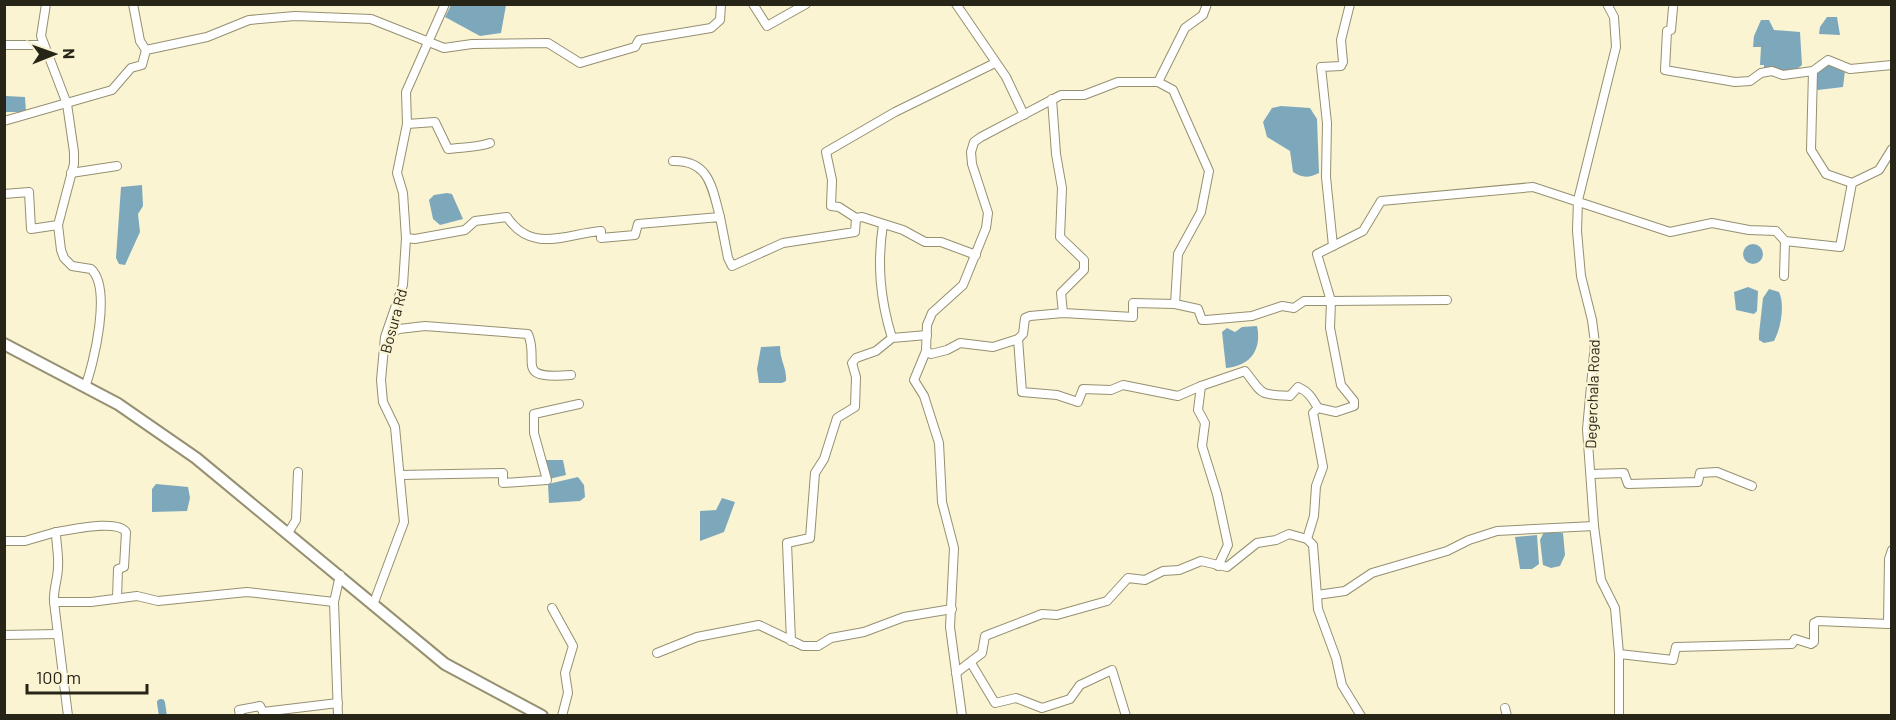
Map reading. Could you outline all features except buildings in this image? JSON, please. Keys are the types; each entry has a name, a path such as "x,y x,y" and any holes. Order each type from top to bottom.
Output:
{"main road":[{"path":"4,344 118,404 196,458 445,664 542,716"}],"street":[{"path":"46,4 41,25 44,45 67,104 74,152 58,225 64,258 72,266 91,269 99,282 98,337 91,371 84,387"},
{"path":"4,121 112,90 131,68 142,65 146,50 140,41 133,4"},
{"name":"Bosura Rd","path":"373,605 403,530 395,427 383,402 381,380 385,336 403,285 406,238 403,193 397,165 407,124 405,92 446,4"},
{"path":"146,50 207,38 249,20 295,16 371,19 444,48 472,44 548,43 580,63 635,47 639,40 711,28 720,20 721,4"},
{"path":"753,4 766,26 806,4"},
{"path":"956,4 1006,77 1024,115"},
{"path":"1158,82 1185,28 1203,15 1208,4"},
{"path":"1333,246 1326,177 1327,123 1321,66 1341,66 1343,62 1341,40 1350,4"},
{"name":"Degerchala Road","path":"1608,4 1614,17 1616,47 1578,200 1577,231 1581,276 1595,343 1587,429 1594,525 1601,580 1614,608 1619,654 1619,716"},
{"path":"1673,8 1671,30 1667,31 1665,70 1735,82 1750,81 1761,74 1772,71 1783,75 1813,71 1828,60 1850,69 1892,65"},
{"path":"4,45 44,45"},
{"path":"976,255 941,242 926,242 903,230 862,217 856,218 839,207 831,206 832,180 826,152 905,107 995,63"},
{"path":"1813,71 1811,150 1826,174 1852,183 1879,170 1892,149"},
{"path":"962,716 950,627 954,548 942,502 939,442 924,396 914,380 926,351 932,314 963,285 989,219 972,164 971,152 975,142 1061,95 1094,93 1118,82 1158,82 1173,90 1209,171 1201,212 1178,254 1175,304"},
{"path":"1052,99 1056,154 1062,188 1060,237 1084,260 1084,270 1061,293 1063,313"},
{"path":"407,124 435,122 448,149 459,146 473,149 490,144"},
{"path":"673,160 687,160 699,166 706,175 720,217 728,258 732,266 783,243 855,231 856,218"},
{"path":"70,173 117,166"},
{"path":"1018,339 1022,392 1057,395 1078,402 1083,389 1111,390 1123,385 1178,396 1245,371 1256,388 1268,395 1290,396 1298,387 1310,394 1318,408 1336,412 1354,406 1354,401 1341,385 1330,328 1331,301 1317,254 1363,231 1382,201 1533,187 1670,231 1712,223 1749,230 1776,231 1785,241 1840,247 1852,183"},
{"path":"4,194 29,192 31,229 58,225"},
{"path":"406,238 465,230 475,221 507,218 514,228 527,238 563,239 601,231 601,238 635,236 638,224 720,217"},
{"path":"883,224 879,261 880,285 884,312 892,338"},
{"path":"1784,276 1785,241"},
{"path":"926,351 931,354 960,343 993,346 1018,339 1023,334 1025,318 1041,314 1133,317 1133,303 1175,304 1198,309 1202,320 1206,320 1252,316 1282,306 1294,308 1305,301 1448,300"},
{"path":"385,336 399,329 425,326 528,334 530,366 534,371 556,376 572,375"},
{"path":"791,641 787,543 810,538 815,473 824,459 837,418 855,407 856,377 852,363 856,358 876,351 892,338 927,335"},
{"path":"1201,386 1198,410 1205,423 1202,446 1217,494 1228,545 1218,566"},
{"path":"400,475 503,473 502,483 546,480 534,433 534,414 579,404"},
{"path":"1307,539 1314,516 1316,486 1323,467 1313,412 1318,408"},
{"path":"288,533 296,520 298,472"},
{"path":"1591,474 1624,473 1628,484 1698,482 1700,473 1717,472 1752,486"},
{"path":"4,541 25,541 56,532 112,525 125,530 124,567 117,569 117,598"},
{"path":"1317,595 1345,591 1372,573 1447,551 1469,540 1497,531 1594,525"},
{"path":"56,532 58,575 54,582 54,602 68,716"},
{"path":"956,673 982,653 985,636 1042,614 1057,615 1107,601 1128,578 1145,580 1163,571 1179,570 1201,561 1227,567 1233,564 1245,549 1257,543 1276,540 1289,534 1307,539 1313,544 1318,609 1336,658 1342,685 1361,716"},
{"path":"1619,654 1673,660 1676,647 1792,644 1795,639 1811,644 1814,642 1814,623 1818,621 1888,624 1888,570 1892,550"},
{"path":"338,716 334,602 340,575"},
{"path":"54,602 137,596 158,602 247,592 334,602"},
{"path":"552,608 573,646 565,673 568,693 562,716"},
{"path":"657,653 697,637 759,625 803,646 818,646 831,638 864,632 904,617 951,609"},
{"path":"4,635 58,634"},
{"path":"971,663 995,703 1016,698 1041,708 1070,699 1080,685 1112,670 1126,716"},
{"path":"240,716 239,710 260,706 263,712 338,703"}],"water":[{"path":"451,5 506,5 501,33 480,36 445,17"},
{"path":"1827,17 1837,17 1840,35 1819,34 1820,27"},
{"path":"1761,20 1769,20 1774,30 1800,32 1802,65 1793,72 1764,69 1764,65 1760,65 1761,47 1753,47 1754,36"},
{"path":"1829,64 1845,71 1843,87 1818,90 1814,86 1816,69"},
{"path":"6,96 25,97 26,112 6,112"},
{"path":"1281,106 1310,108 1317,119 1319,173 1306,177 1293,172 1290,151 1267,137 1263,122 1272,108"},
{"path":"142,185 143,206 138,214 140,232 125,265 119,264 116,258 121,187"},
{"path":"452,194 463,219 440,225 433,219 429,200 434,195"},
{"path":"1753,244 1760,247 1763,254 1760,261 1753,264 1746,261 1743,254 1746,247"},
{"path":"1748,287 1758,291 1757,311 1754,314 1736,310 1734,292"},
{"path":"1769,289 1779,292 1782,303 1781,316 1779,330 1774,341 1764,343 1759,340 1759,334 1763,298"},
{"path":"1257,326 1258,342 1253,355 1242,364 1226,368 1222,332 1227,328 1235,332 1242,327"},
{"path":"780,346 786,381 759,383 757,369 761,347"},
{"path":"544,460 563,460 566,475 549,479"},
{"path":"578,477 584,485 585,497 580,501 549,503 548,484"},
{"path":"156,484 188,487 190,498 187,511 152,512 152,489"},
{"path":"722,498 735,502 724,532 700,541 700,511 716,510"},
{"path":"1544,532 1563,533 1565,555 1560,566 1551,568 1543,565 1540,540"},
{"path":"1537,535 1539,564 1532,569 1520,569 1515,537"}],"waterway":[{"path":"161,703 163,716"}]}
